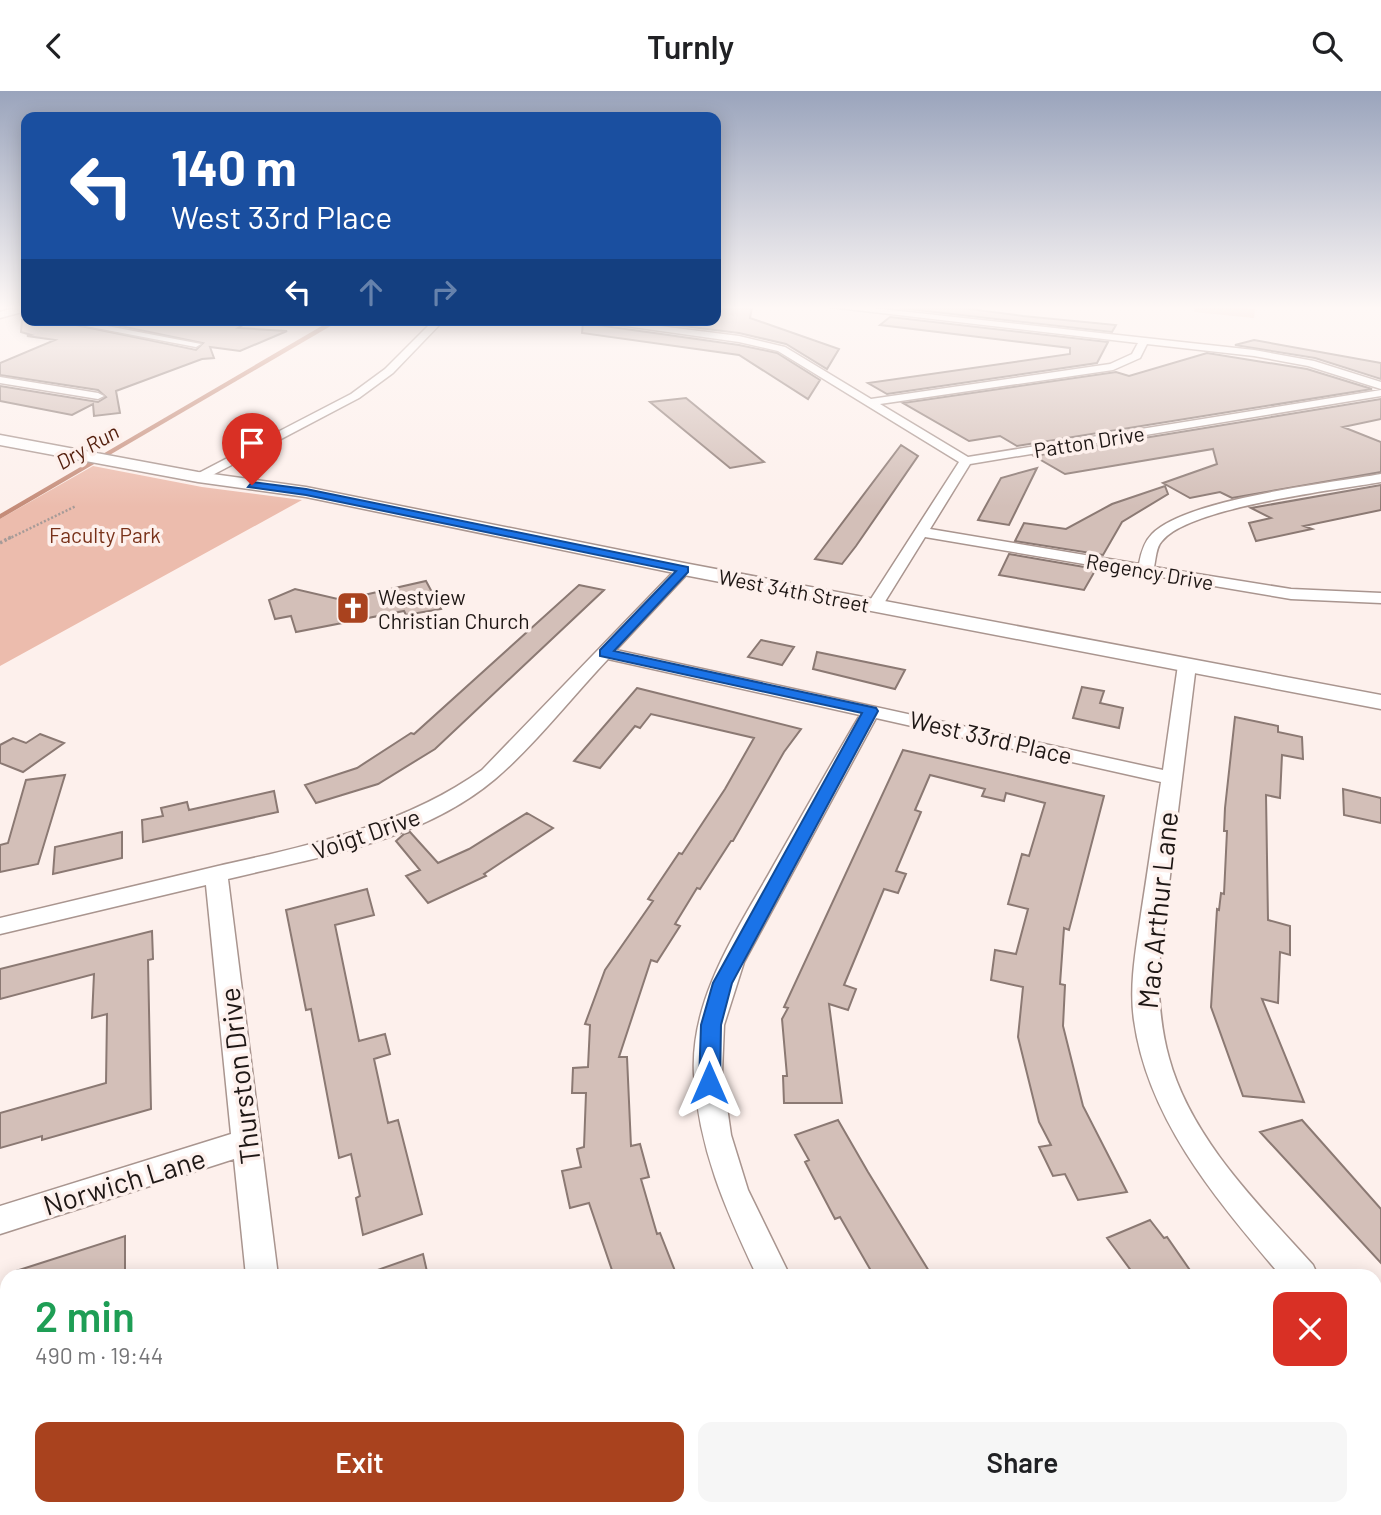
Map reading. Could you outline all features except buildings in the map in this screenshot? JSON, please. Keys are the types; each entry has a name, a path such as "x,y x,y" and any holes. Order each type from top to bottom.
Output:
{"street":[{"path":"198,477 355,396 386,373"},
{"path":"823,373 966,461 875,605"},
{"path":"871,402 1068,373"},
{"path":"1338,373 1381,386"},
{"path":"0,380 98,396"},
{"name":"Patton Drive","path":"966,461 1381,393"},
{"name":"West 34th Street","path":"0,440 198,477 306,492 684,569 1381,702"},
{"path":"1146,571 1154,541 1182,520 1226,508 1381,478"},
{"name":"Regency Drive","path":"920,532 1301,596 1381,598"},
{"name":"Voigt Drive","path":"0,926 216,876 363,838 442,806 503,762 684,569"},
{"name":"West 33rd Place","path":"605,653 1172,778"},
{"name":"Mac Arthur Lane","path":"1187,665 1144,974 1143,1003 1147,1036 1163,1085 1191,1137 1220,1179 1296,1269"},
{"path":"771,1269 733,1192 716,1135 708,1072 711,1025 722,983 732,962 871,711"},
{"name":"Thurston Drive","path":"216,876 261,1269"},
{"name":"Norwich Lane","path":"0,1220 247,1142"}],"path":[{"path":"0,543 76,506"}],"green space":[{"name":"Faculty Park","path":"93,466 202,487 302,500 0,666 0,519"}],"shaded area":[{"name":"Dry Run","path":"241,373 249,373 0,519 0,514"}],"place":[{"name":"Westview Christian Church","path":"353,608"}],"route":[{"path":"252,485 306,492 684,569 605,653 871,711 736,953 722,983 711,1025 709,1083"}]}
